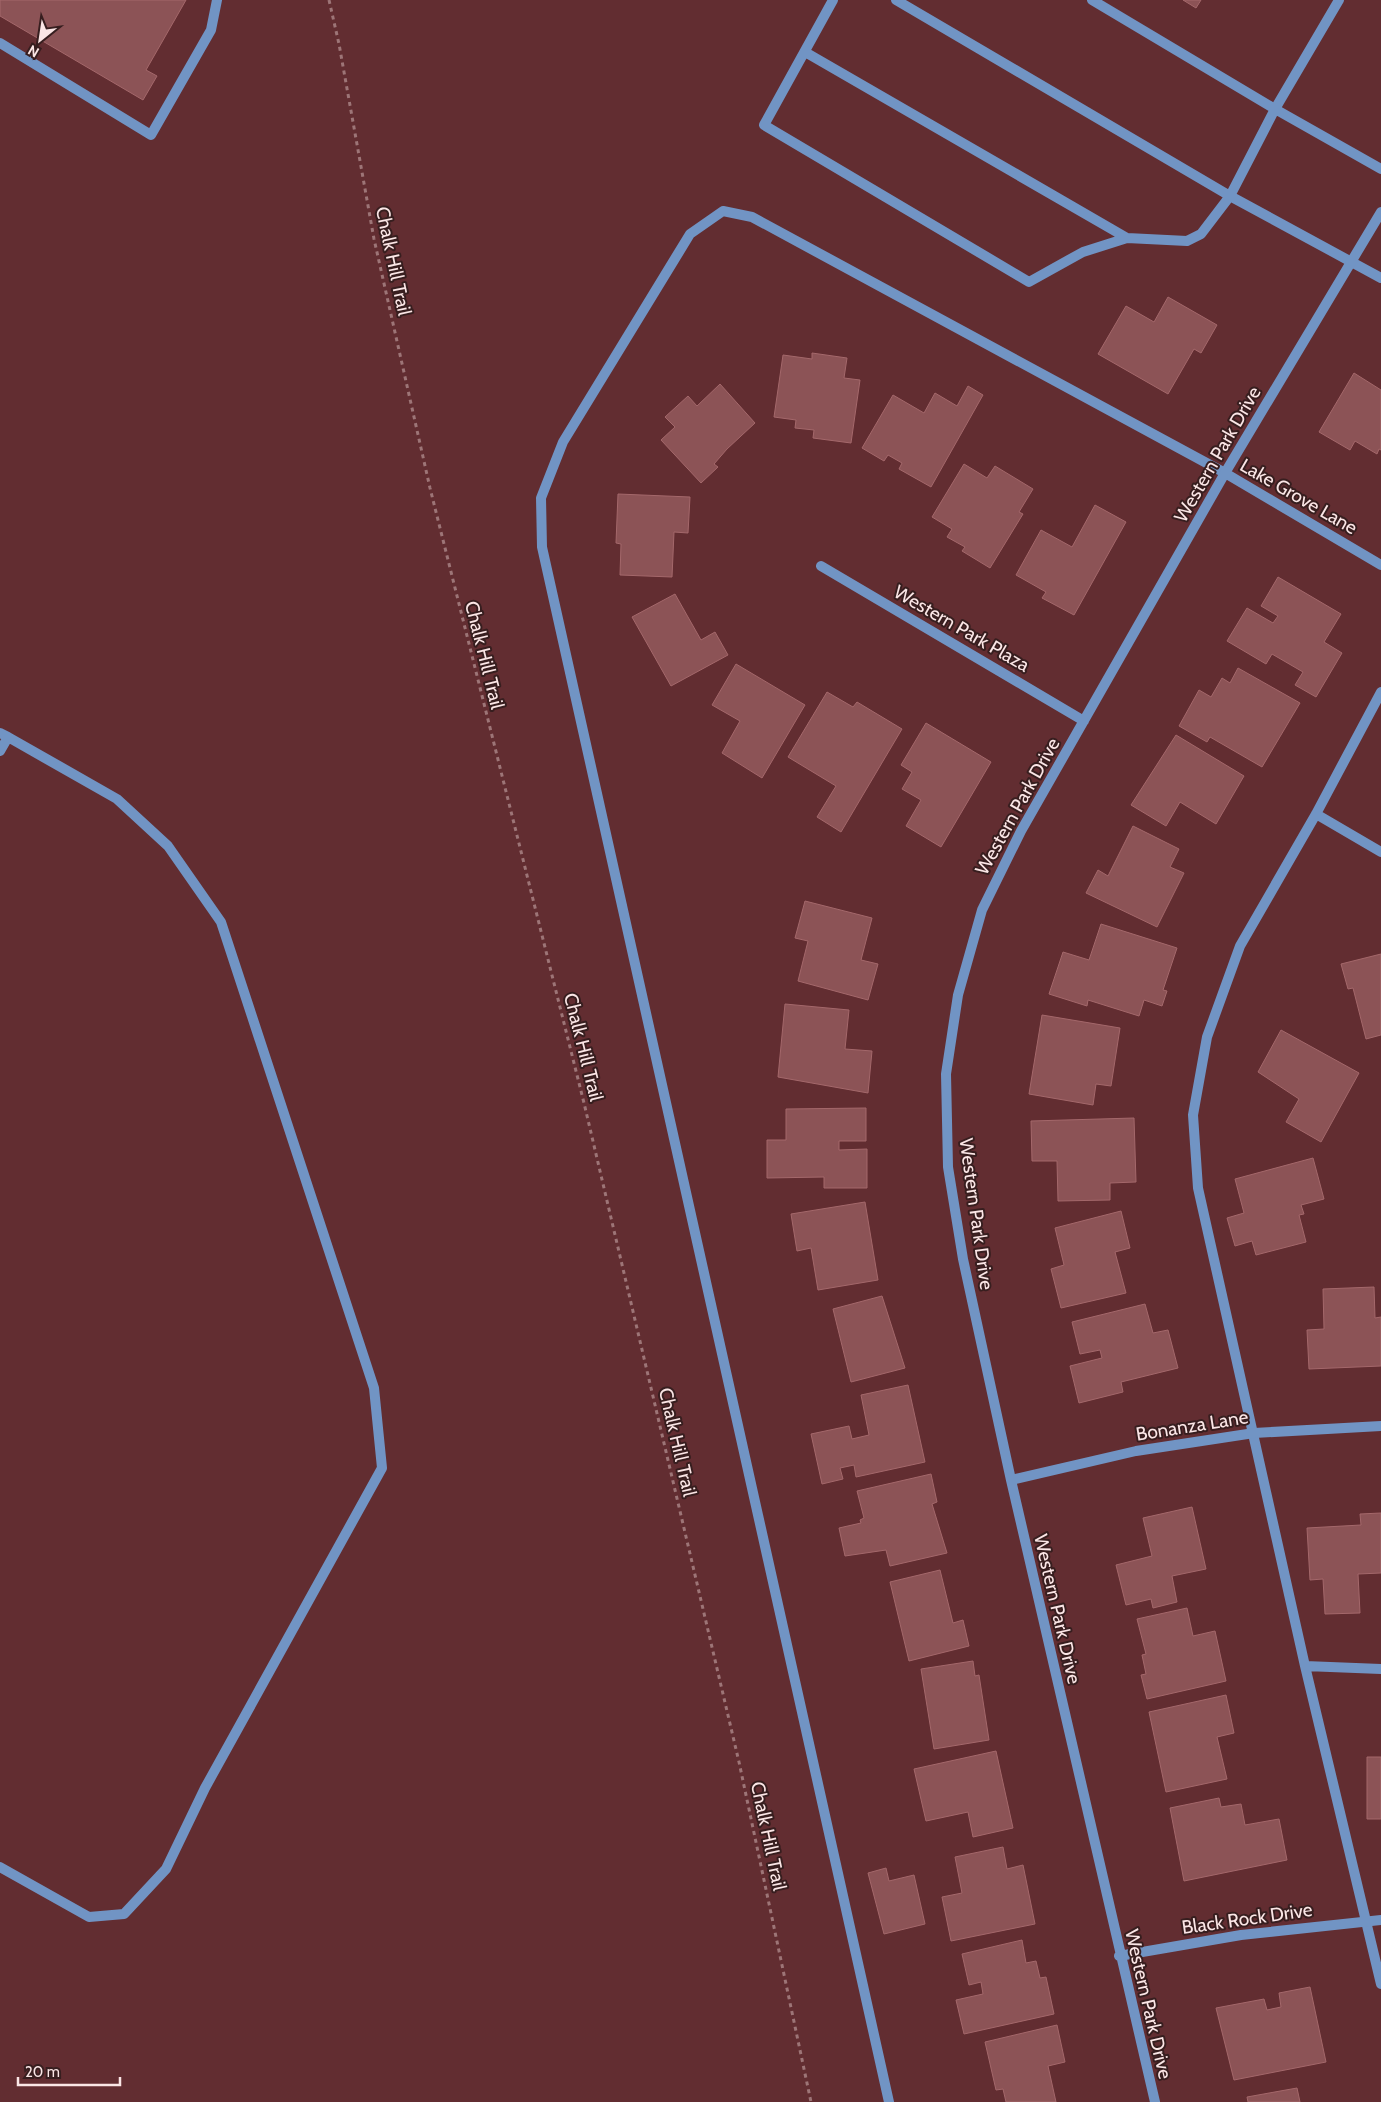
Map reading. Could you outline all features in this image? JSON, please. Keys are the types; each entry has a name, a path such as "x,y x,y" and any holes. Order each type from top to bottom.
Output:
{"street":[{"path":"0,44 151,135 211,30 217,0"},
{"path":"833,0 764,124 1029,282 1083,252 1127,238 1187,241 1201,234 1230,196 1275,109 1339,0"},
{"path":"896,0 1230,196 1353,261 1381,278"},
{"path":"1092,0 1275,109 1381,169"},
{"path":"805,52 1127,238"},
{"name":"Lake Grove Lane","path":"889,2102 542,547 541,498 563,442 690,234 723,211 752,217 1225,473 1381,565"},
{"name":"Western Park Drive","path":"1154,2102 1119,1956 962,1259 948,1167 946,1074 958,995 982,910 1021,831 1225,473 1381,212"},
{"name":"Western Park Plaza","path":"821,566 1084,720"},
{"path":"1381,692 1316,814 1240,946 1207,1037 1193,1115 1198,1188 1305,1666 1381,1984"},
{"path":"0,751 4,735 116,798 168,846 221,922 374,1388 382,1468 205,1788 166,1868 124,1914 89,1917 0,1867"},
{"path":"1316,814 1381,852"},
{"name":"Bonanza Lane","path":"1011,1480 1136,1451 1254,1433 1381,1426"},
{"path":"1305,1666 1381,1669"},
{"name":"Black Rock Drive","path":"1119,1956 1241,1935 1365,1920 1381,1920"}],"path":[{"name":"Chalk Hill Trail","path":"329,0 339,44 374,239 430,488 590,1132 739,1762 811,2102"}],"building":[{"path":"0,0 186,0 146,70 157,76 143,100 0,16"},
{"path":"1183,0 1201,0 1196,8"},
{"path":"1168,297 1217,325 1201,353 1194,349 1168,394 1098,354 1126,306 1154,322"},
{"path":"812,353 847,358 844,378 860,380 851,443 813,438 814,430 795,428 796,420 774,417 783,355 812,359"},
{"path":"1354,373 1381,390 1381,450 1379,449 1377,454 1355,441 1350,450 1319,432"},
{"path":"720,384 755,423 727,449 714,464 718,467 701,483 661,440 675,427 665,417 688,396 697,406"},
{"path":"968,386 983,395 931,487 899,469 902,463 888,455 884,461 862,448 893,395 924,413 935,393 957,406"},
{"path":"964,464 987,478 995,466 1033,489 1019,512 1023,514 990,568 962,551 965,547 947,537 952,529 932,517"},
{"path":"618,494 690,497 688,533 674,532 672,577 620,575 621,544 616,543"},
{"path":"1095,505 1126,522 1074,615 1042,598 1046,592 1016,575 1041,530 1072,547"},
{"path":"1278,577 1341,614 1324,642 1342,653 1316,697 1295,685 1303,672 1272,654 1266,664 1227,641 1247,608 1273,623 1278,616 1261,606"},
{"path":"675,594 701,640 715,632 728,655 671,686 632,617"},
{"path":"736,664 805,705 762,778 722,753 740,721 712,705"},
{"path":"1238,668 1300,703 1262,767 1210,737 1207,742 1179,726 1199,690 1211,697 1222,678 1230,683"},
{"path":"827,692 853,707 857,702 902,729 841,832 817,817 836,786 788,757"},
{"path":"926,723 991,762 941,847 906,826 921,800 902,789 912,772 901,765"},
{"path":"1176,735 1244,776 1216,824 1180,802 1166,826 1131,805"},
{"path":"1133,826 1179,849 1170,867 1184,873 1157,927 1086,893 1098,870 1108,876"},
{"path":"805,901 872,918 861,960 878,964 868,1000 798,981 808,941 795,938"},
{"path":"1101,924 1177,948 1163,990 1167,991 1162,1006 1144,1000 1139,1016 1088,1000 1087,1006 1049,994 1063,952 1089,960"},
{"path":"1381,954 1381,1035 1366,1039 1353,988 1348,989 1341,964"},
{"path":"785,1004 849,1010 845,1049 872,1051 868,1093 778,1077"},
{"path":"1042,1015 1120,1028 1111,1086 1096,1084 1093,1105 1029,1094"},
{"path":"1281,1030 1359,1073 1321,1142 1286,1122 1299,1099 1258,1072"},
{"path":"866,1108 866,1141 839,1141 839,1150 867,1149 867,1188 824,1188 824,1177 767,1178 767,1140 786,1140 786,1109"},
{"path":"1134,1118 1136,1182 1110,1183 1110,1200 1058,1201 1057,1161 1032,1161 1031,1121"},
{"path":"1313,1158 1324,1199 1301,1205 1304,1214 1299,1215 1306,1242 1256,1255 1252,1241 1235,1246 1227,1218 1244,1213 1235,1179"},
{"path":"865,1202 878,1280 818,1290 811,1248 797,1251 791,1214"},
{"path":"1121,1211 1130,1248 1115,1252 1126,1293 1061,1308 1051,1269 1064,1265 1055,1228"},
{"path":"1374,1287 1375,1318 1381,1317 1381,1366 1309,1369 1307,1330 1324,1329 1323,1289"},
{"path":"882,1296 905,1368 851,1382 833,1309"},
{"path":"1145,1304 1153,1333 1168,1330 1178,1368 1121,1382 1123,1392 1079,1403 1070,1366 1102,1358 1100,1350 1080,1354 1072,1322"},
{"path":"908,1385 925,1462 856,1477 854,1465 840,1468 843,1479 822,1484 811,1434 849,1426 852,1439 869,1435 861,1395"},
{"path":"931,1474 937,1502 932,1504 947,1553 890,1566 886,1550 845,1556 839,1528 861,1523 860,1520 864,1518 857,1491"},
{"path":"1192,1507 1206,1569 1172,1576 1177,1602 1153,1608 1151,1599 1126,1605 1116,1565 1152,1556 1143,1518"},
{"path":"1381,1513 1381,1573 1358,1574 1360,1613 1325,1614 1323,1579 1310,1580 1307,1528 1361,1525 1360,1514"},
{"path":"940,1570 953,1623 963,1620 969,1646 909,1661 890,1582"},
{"path":"1187,1608 1193,1636 1215,1631 1226,1681 1147,1699 1141,1675 1146,1674 1142,1655 1146,1654 1137,1619"},
{"path":"973,1661 975,1676 979,1675 989,1740 934,1749 921,1669"},
{"path":"1226,1695 1234,1733 1217,1737 1227,1779 1166,1792 1149,1712"},
{"path":"996,1751 1013,1828 973,1837 968,1812 926,1821 914,1769"},
{"path":"1367,1757 1381,1757 1381,1819 1367,1819"},
{"path":"1219,1798 1221,1807 1241,1804 1245,1825 1279,1819 1287,1860 1184,1881 1170,1808"},
{"path":"1003,1847 1007,1869 1023,1865 1035,1924 951,1941 942,1897 962,1893 955,1857"},
{"path":"886,1868 889,1881 914,1875 925,1924 884,1934 868,1873"},
{"path":"1022,1940 1026,1963 1036,1961 1040,1978 1046,1977 1054,2014 964,2034 956,2000 983,1994 981,1982 969,1985 962,1954"},
{"path":"1310,1987 1326,2062 1234,2080 1216,2008 1264,1999 1267,2010 1281,2007 1279,1993"},
{"path":"1057,2025 1065,2062 1048,2066 1056,2102 1006,2102 1003,2089 996,2090 985,2042"},
{"path":"1297,2088 1300,2102 1248,2102 1247,2097"}]}
